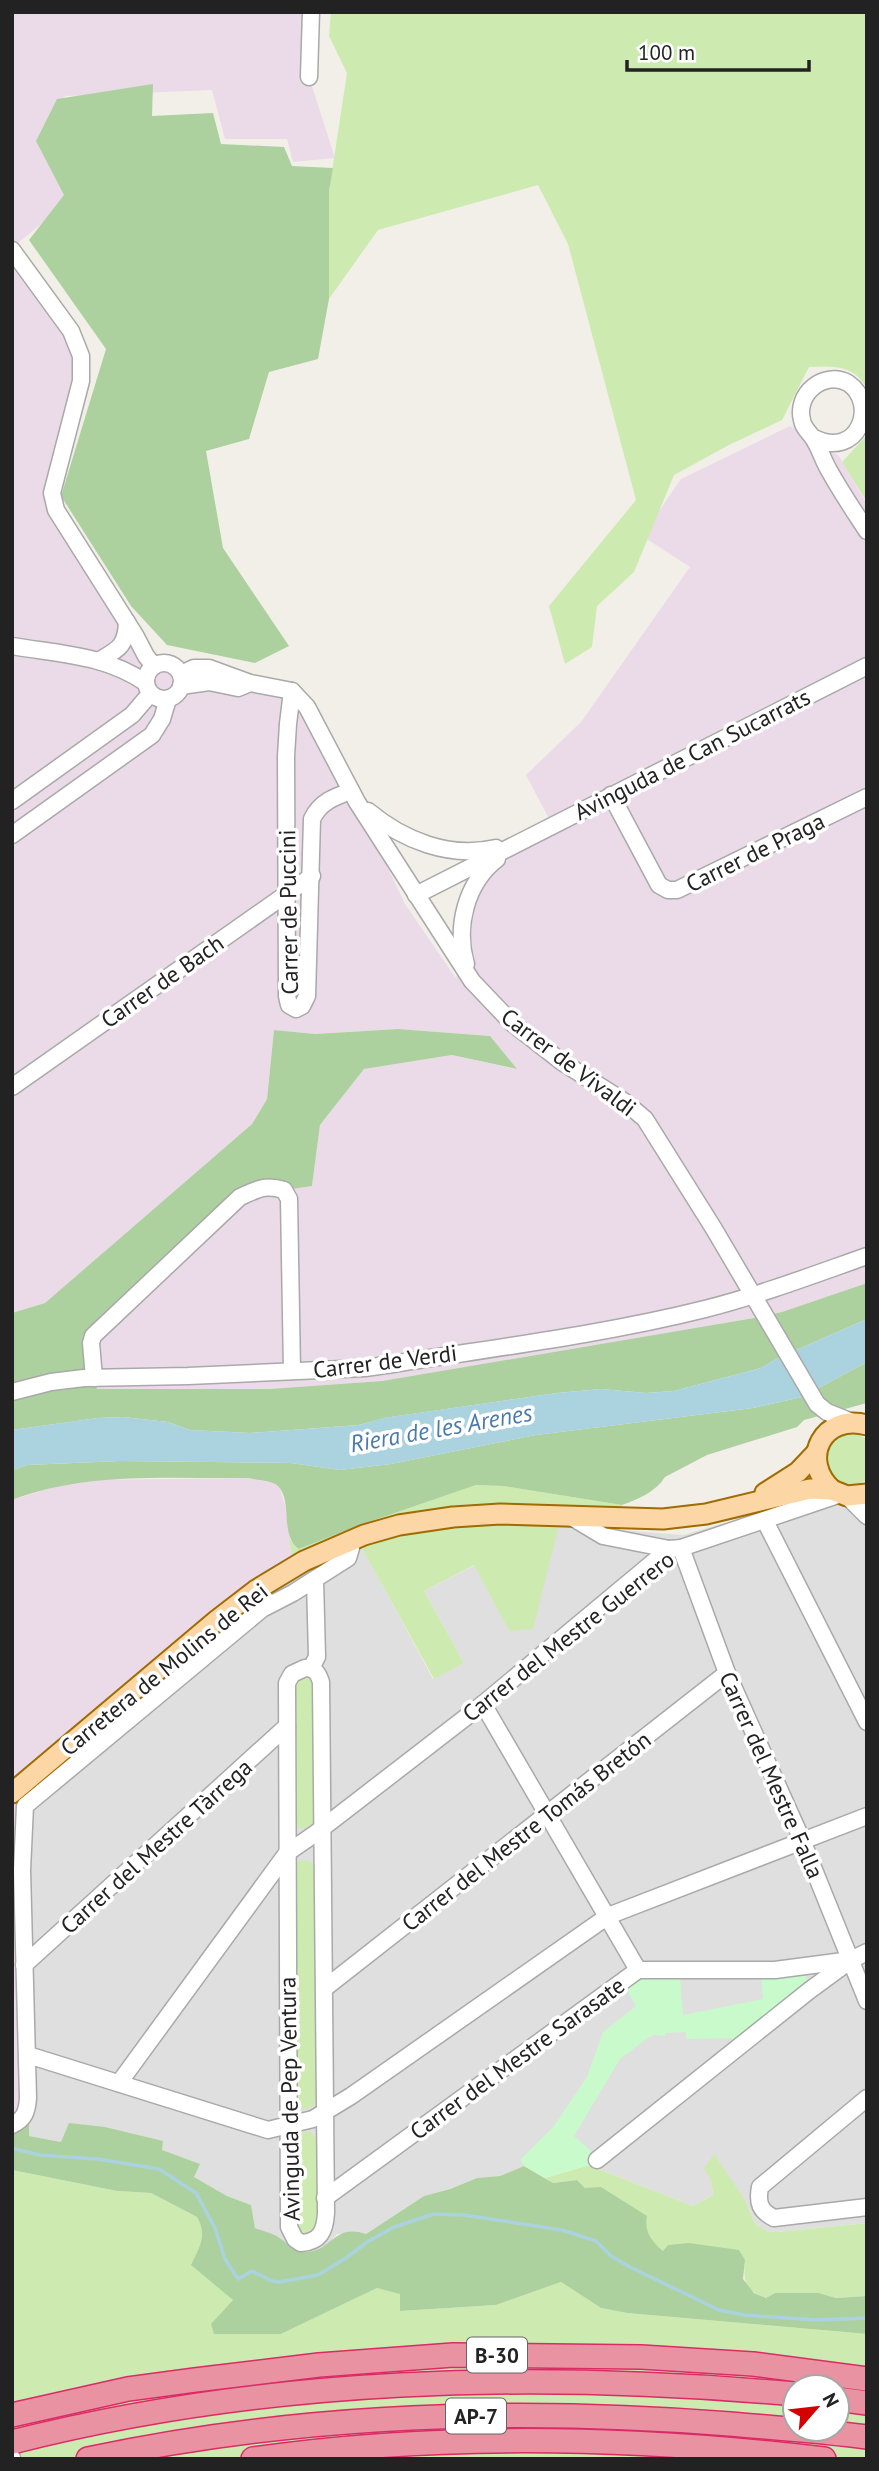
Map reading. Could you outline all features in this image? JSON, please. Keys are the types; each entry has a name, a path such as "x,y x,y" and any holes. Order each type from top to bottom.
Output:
{"highway":[{"name":"B-30","path":"12,2415 128,2389 319,2365 453,2355 566,2355 752,2364 867,2379"},
{"path":"752,2364 813,2363 867,2367"},
{"name":"AP-7","path":"12,2442 54,2431 222,2401 406,2384 609,2382 781,2393"},
{"name":"AP-7","path":"88,2459 239,2433 487,2416 681,2420 867,2437"},
{"path":"253,2459 418,2444 566,2440 824,2459"},
{"path":"716,2449 773,2459"}],"main road":[{"name":"Carretera de Molins de Rei","path":"750,1502 791,1477 832,1429 859,1424"},
{"path":"818,1448 818,1474 847,1493"},
{"name":"Carretera de Molins de Rei","path":"18,1800 238,1604 296,1566 349,1540 399,1525 453,1517 500,1514 674,1518 706,1514 803,1489 847,1493"}],"street":[{"path":"309,77 311,12"},
{"path":"12,250 71,331 81,356 81,381 52,494 56,510 131,629 147,639 158,665"},
{"path":"814,439 831,445 842,444 860,431 865,421 866,407 859,391 850,384 832,379 819,382 807,393 802,403 802,420 828,470 867,531"},
{"path":"103,661 123,645 131,629"},
{"path":"12,646 103,661 130,672 162,699 168,699 179,692 181,680 173,665 103,661"},
{"path":"12,801 132,715 145,702 148,688 146,677 158,665"},
{"name":"Avinguda de Can Sucarrats","path":"416,895 867,666"},
{"path":"181,680 194,668 209,668 250,683 292,691"},
{"name":"Carrer de Vivaldi","path":"292,691 307,707 354,796 472,981 512,1023 562,1062 625,1102 645,1119 817,1404 827,1412 859,1424"},
{"name":"Carrer de Puccini","path":"292,691 286,756 287,996 289,1004 296,1009 302,1006 307,996 312,819 317,808 331,799 354,796"},
{"path":"12,835 152,735 162,719 168,699"},
{"name":"Carrer de Praga","path":"611,795 659,885 668,890 677,890 867,797"},
{"name":"Avinguda de Can Sucarrats","path":"354,796 380,821 424,844 446,850 489,850 518,842"},
{"name":"Avinguda de Can Sucarrats","path":"472,981 460,943 463,913 483,870 518,842"},
{"name":"Carrer de Bach","path":"12,1087 312,876"},
{"path":"94,1378 91,1343 93,1336 240,1197 256,1189 271,1186 284,1190 289,1199 292,1371"},
{"name":"Carrer de Verdi","path":"12,1392 51,1382 94,1378 386,1365 646,1322 753,1296 867,1256"},
{"name":"Carrer de Vivaldi","path":"817,1404 820,1416 818,1448"},
{"path":"847,1493 867,1516"},
{"name":"Carrer del Mestre Guerrero","path":"118,2083 287,1853 482,1704 675,1548 847,1493"},
{"path":"568,1515 603,1536 675,1548"},
{"path":"765,1521 867,1722"},
{"path":"12,2124 23,2119 27,2111 28,2055 18,1800 262,1609 348,1558 351,1548 349,1540"},
{"name":"Carrer del Mestre Falla","path":"675,1548 727,1673 802,1840 867,2001"},
{"name":"Avinguda de Pep Ventura","path":"311,1668 317,1657 315,1580"},
{"name":"Avinguda de Pep Ventura","path":"311,1668 316,1671 321,1682 326,2198 323,2233 317,2239 301,2243 295,2239 289,2227 287,1684 289,1678 298,1670 311,1668"},
{"name":"Carrer del Mestre Tomás Bretón","path":"325,1989 727,1673"},
{"path":"482,1704 638,1970"},
{"name":"Carrer del Mestre Tàrrega","path":"24,1965 287,1726"},
{"path":"28,2055 268,2130 288,2125 325,2114 608,1916 867,1816"},
{"path":"597,2161 742,2043 851,1960 867,1952"},
{"name":"Carrer del Mestre Sarasate","path":"326,2198 638,1970 775,1970 851,1960"},
{"path":"867,2098 760,2187 758,2197 759,2206 765,2214 774,2218 867,2207"}],"shaded area":[{"path":"12,12 311,12 309,77 335,158 293,162 287,139 225,139 212,90 65,96 40,140 78,194 13,247 81,356 52,493 156,669 292,691 357,802 405,904 455,977 475,968 468,927 476,894 487,877 515,854 557,834 526,775 581,722 690,567 642,536 681,479 790,426 839,456 867,504 867,1283 782,1312 754,1318 382,1381 269,1389 97,1389 91,1343 256,1189 312,1186 320,1125 364,1069 452,1055 515,1069 490,1036 398,1029 315,1034 274,1030 267,1099 252,1124 45,1303 12,1313"},
{"path":"248,1478 274,1483 280,1489 296,1578 248,1609 21,1807 17,1873 19,2125 12,2129 12,1500 60,1485 90,1480"},
{"path":"820,1496 867,1496 867,2223 767,2231 755,2224 745,2200 711,2180 713,2195 693,2206 593,2167 524,2166 500,2176 477,2178 424,2196 366,2234 337,2234 330,2243 312,2252 299,2251 288,2248 281,2239 255,2228 251,2205 227,2196 194,2177 161,2150 163,2141 62,2142 28,2136 29,2121 19,2125 17,1873 21,1806 248,1609 318,1565 362,1547 433,1679 464,1663 424,1591 475,1565 509,1631 559,1525 683,1535"}],"green space":[{"path":"331,12 867,12 867,389 850,371 835,367 809,367 782,420 674,475 634,572 597,606 592,647 565,664 549,606 636,500 568,244 538,185 378,230 329,299 329,191 347,73 329,36"},
{"path":"153,84 152,116 213,113 221,144 284,147 292,166 333,168 329,191 329,299 318,359 269,372 249,439 206,451 223,548 289,646 255,663 167,645 131,606 61,496 106,349 29,240 64,195 36,141 57,99"},
{"path":"867,435 867,502 842,462"},
{"path":"398,1029 490,1036 517,1069 452,1055 364,1069 320,1125 312,1186 284,1190 256,1189 93,1336 94,1378 97,1389 269,1389 382,1381 754,1318 782,1312 867,1283 867,1319 761,1368 674,1391 646,1393 601,1389 557,1393 384,1418 359,1425 250,1433 190,1430 168,1422 123,1417 12,1430 12,1313 45,1303 252,1124 267,1099 274,1030 315,1034"},
{"path":"867,1362 867,1403 804,1420 797,1427 707,1455 665,1477 657,1487 646,1494 622,1505 503,1486 476,1485 299,1549 289,1535 281,1490 275,1484 262,1480 128,1478 69,1484 12,1500 12,1470 28,1465 119,1461 291,1463 340,1470 391,1464 536,1435 753,1408 802,1397"},
{"path":"848,1434 857,1434 867,1439 867,1480 854,1485 843,1484 834,1478 826,1459 828,1449 836,1440"},
{"path":"476,1485 503,1486 622,1505 620,1530 559,1525 533,1629 509,1631 474,1565 424,1591 464,1663 434,1679 362,1548 318,1565 296,1578 289,1539 299,1549"},
{"path":"303,1674 313,1678 316,1817 314,1823 304,1829 295,1826 293,1679"},
{"path":"301,1860 311,1862 315,1868 317,2091 314,2105 304,2109 294,2104 294,1865"},
{"path":"761,1976 806,1976 808,1986 734,2041 731,2038 686,2039 686,2032 649,2037 620,2059 574,2136 597,2160 593,2167 586,2166 545,2178 524,2166 520,2160 554,2126 587,2077 603,2032 636,2006 626,1988 641,1979 680,1978 683,2015 763,1999"},
{"path":"29,2120 29,2136 61,2142 69,2123 105,2127 163,2141 162,2150 200,2164 194,2177 227,2196 251,2205 255,2228 276,2236 291,2248 310,2252 345,2232 366,2234 424,2196 477,2178 500,2176 524,2166 553,2183 577,2180 585,2188 601,2187 647,2216 649,2235 663,2251 668,2245 689,2243 739,2250 745,2260 743,2279 754,2293 766,2298 775,2293 819,2293 836,2298 867,2296 867,2334 627,2313 601,2308 561,2282 496,2305 400,2311 400,2294 377,2288 281,2334 214,2334 211,2324 233,2300 191,2265 202,2236 197,2217 151,2193 117,2191 12,2170 12,2129"},
{"path":"310,2131 318,2146 319,2226 314,2233 302,2236 296,2228 294,2140 299,2133"},
{"path":"714,2154 745,2200 755,2224 767,2231 867,2223 867,2296 836,2298 819,2293 775,2293 766,2298 754,2292 747,2284 744,2274 745,2260 663,2251 652,2241 645,2227 577,2180 553,2183 545,2178 586,2166 593,2167 693,2206 713,2195 711,2180 704,2169"},
{"path":"12,2170 117,2191 151,2193 197,2217 203,2234 198,2250 233,2300 212,2324 281,2334 377,2288 400,2293 400,2311 496,2305 561,2282 601,2308 627,2313 867,2334 867,2459 12,2459"}],"water":[{"name":"Riera de les Arenes","path":"867,1319 867,1362 802,1397 753,1408 536,1435 391,1464 340,1470 291,1463 119,1461 28,1465 12,1470 12,1430 123,1417 168,1422 190,1430 250,1433 359,1425 383,1418 557,1393 601,1389 646,1393 674,1391 761,1368"}],"waterway":[{"path":"12,2148 39,2155 98,2159 159,2169 196,2193 215,2228 225,2259 238,2279 252,2271 279,2282 318,2275 394,2227 434,2214 464,2215 562,2230 596,2241 611,2256 630,2267 719,2310 744,2315 816,2320 867,2318"}]}
